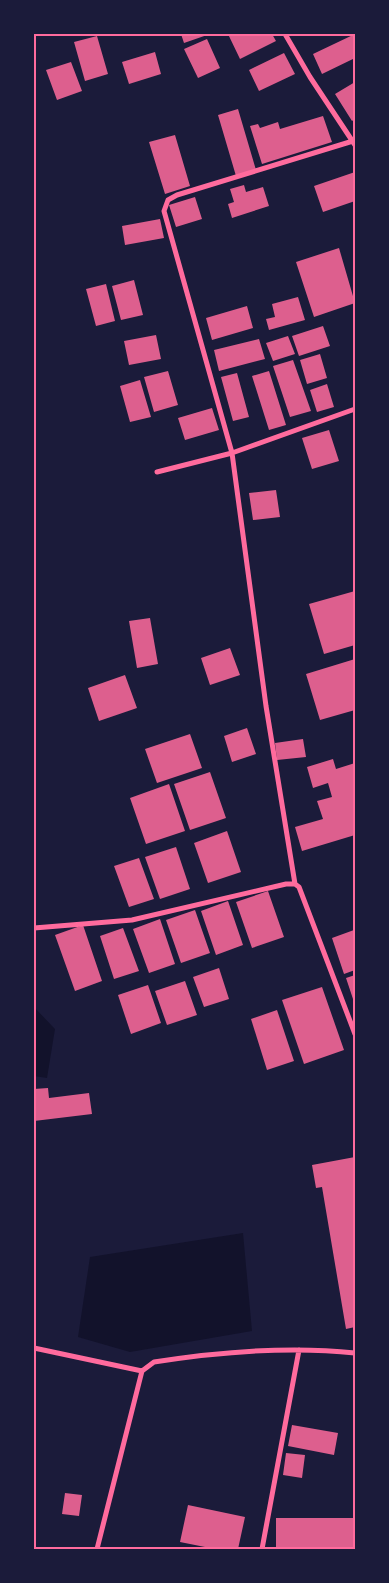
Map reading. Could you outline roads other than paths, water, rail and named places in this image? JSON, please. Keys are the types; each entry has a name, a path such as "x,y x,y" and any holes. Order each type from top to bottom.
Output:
{"street":[{"path":"285,34 310,77 354,143 177,195 168,200 164,211 232,454 266,706 296,884 299,887 355,1034"},
{"path":"157,472 232,454 355,409"},
{"path":"34,928 132,920 296,884"},
{"path":"34,1348 142,1371"},
{"path":"262,1549 299,1350"},
{"path":"98,1549 142,1371 154,1362 184,1357 299,1350 355,1354"}]}
